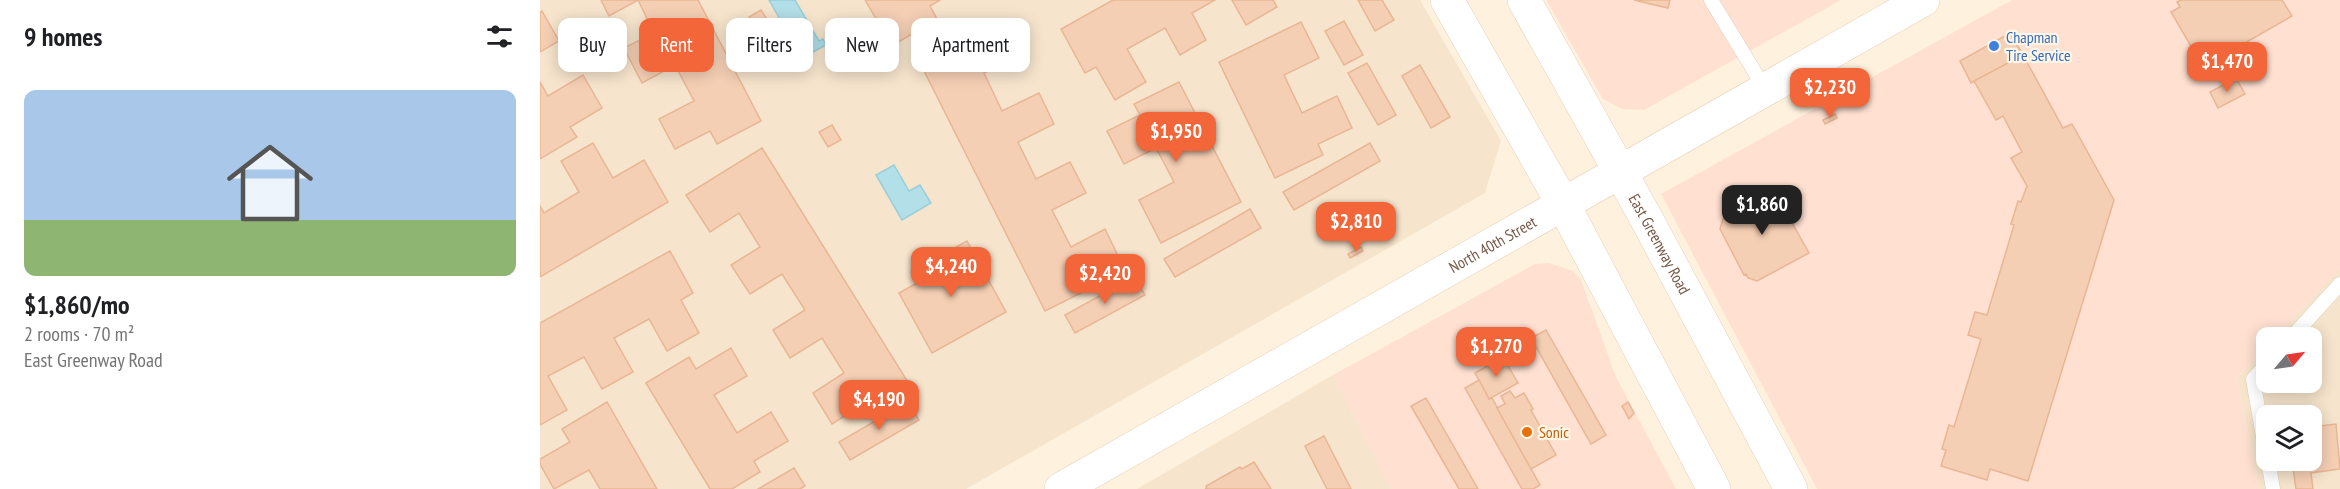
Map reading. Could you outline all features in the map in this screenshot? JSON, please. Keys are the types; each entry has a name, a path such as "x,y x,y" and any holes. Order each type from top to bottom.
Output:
{"main road":[{"path":"1447,0 1563,204 1714,489"},
{"name":"North 40th Street","path":"1061,489 1923,0"},
{"name":"East Greenway Road","path":"1530,2 1791,489"}],"lane":[{"path":"1711,0 1765,89"},
{"path":"2301,327 2340,284"},
{"path":"2256,376 2253,379 2258,405"},
{"path":"2270,471 2273,489"}],"shaded area":[{"path":"540,0 1420,0 1501,141 1485,193 966,489 540,489"},
{"path":"1546,0 1841,0 1644,110 1622,109 1603,99"},
{"path":"2012,0 2340,0 2340,268 2284,327 2256,327 2256,358 2237,378 2259,489 1817,489 1661,194"},
{"path":"1549,263 1573,271 1581,280 1616,377 1676,489 1391,489 1333,375 1535,264"},
{"path":"2340,268 2340,489 2259,489 2237,378 2256,358 2256,393 2322,393 2322,327 2284,327"},
{"path":"1333,375 1391,489 1137,489"}],"water":[{"path":"769,0 795,0 806,18 779,18"},
{"path":"813,31 819,41 823,39 825,46 813,52"},
{"path":"894,165 909,191 920,185 931,203 902,220 876,175"}],"building":[{"path":"601,0 638,0 609,16"},
{"path":"638,0 698,0 707,18 647,18"},
{"path":"865,0 940,0 930,6 936,18 911,18 911,35 899,42 899,18 876,18"},
{"path":"1113,0 1215,0 1192,13 1206,40 1180,55 1165,28 1127,49 1146,82 1115,100 1096,67 1085,73 1061,29"},
{"path":"1232,0 1273,0 1277,7 1246,25"},
{"path":"1358,0 1382,0 1394,20 1375,31"},
{"path":"1634,0 1670,0 1668,8"},
{"path":"2181,0 2282,0 2292,16 2203,67 2171,12 2180,7 2177,2"},
{"path":"761,10 766,18 750,18"},
{"path":"542,11 558,42 540,52 540,12"},
{"path":"1344,21 1363,55 1344,65 1325,31"},
{"path":"1301,22 1319,58 1284,75 1302,113 1337,96 1352,128 1318,144 1323,155 1275,178 1219,62"},
{"path":"714,31 726,54 726,72 735,72 761,121 717,144 710,131 675,149 659,119 694,101 679,72 714,72"},
{"path":"2010,33 2023,55 1971,83 1960,61"},
{"path":"639,40 639,72 662,72 642,83 627,54 627,46"},
{"path":"2023,55 2063,128 2072,124 2114,200 2028,481 1990,469 1987,480 1941,466 1946,450 1942,449 1949,425 1954,427 1981,339 1968,335 1975,312 1987,315 2014,225 2011,224 2018,201 2021,202 2027,186 2011,158 2022,152 2003,116 1996,120 1974,81"},
{"path":"1367,63 1396,115 1378,125 1348,73"},
{"path":"1420,65 1450,117 1431,128 1402,76"},
{"path":"925,72 986,72 984,73 1002,111 1039,93 1054,124 1018,142 1036,179 1070,162 1086,193 1052,210 1071,247 1105,229 1121,262 1087,279 1091,288 1045,311"},
{"path":"583,75 602,108 570,127 577,137 540,159 540,82 548,96"},
{"path":"2236,78 2245,94 2218,108 2210,92"},
{"path":"1179,82 1241,202 1161,243 1139,200 1174,182 1156,148 1124,164 1107,131 1140,115 1134,104"},
{"path":"1835,114 1837,118 1825,124 1823,120"},
{"path":"832,125 841,140 828,147 819,132"},
{"path":"593,143 613,178 644,160 668,202 540,277 540,206 544,213 579,192 561,161"},
{"path":"1370,143 1380,161 1294,210 1283,192"},
{"path":"762,148 911,387 872,411 867,402 832,424 813,393 844,373 822,338 790,358 773,330 805,310 782,274 750,294 731,265 760,247 739,213 710,232 686,195"},
{"path":"1769,187 1772,192 1774,191 1809,253 1757,281 1744,275 1720,229 1723,219 1727,216 1725,212 1736,206 1738,210 1745,207 1742,202"},
{"path":"1250,209 1261,228 1175,277 1164,259"},
{"path":"967,241 1006,312 932,353 899,293 917,283 911,272"},
{"path":"1361,247 1363,251 1350,258 1348,254"},
{"path":"670,251 693,293 681,300 699,333 667,351 649,319 614,338 633,372 602,389 584,357 548,376 567,410 540,425 540,323"},
{"path":"1134,277 1145,295 1075,333 1065,315"},
{"path":"1546,330 1606,435 1591,444 1531,338"},
{"path":"731,348 747,376 714,395 737,433 771,412 788,441 754,461 760,472 732,489 710,489 646,383 689,357 696,369"},
{"path":"1503,357 1518,383 1489,399 1475,373"},
{"path":"1479,380 1489,399 1492,398 1540,485 1533,489 1522,489 1465,388"},
{"name":"Sonic","path":"1510,391 1515,398 1524,393 1556,455 1531,469 1497,408 1505,404 1501,396"},
{"path":"1426,398 1478,489 1459,489 1411,406"},
{"path":"607,402 657,489 600,489 589,470 554,489 540,464 540,459 570,442 562,429"},
{"path":"908,402 919,420 850,460 839,442"},
{"path":"1628,402 1634,413 1629,419 1622,406"},
{"path":"2336,424 2340,469 2311,473 2313,489 2296,489 2294,471 2322,471 2322,426"},
{"path":"1324,436 1351,489 1327,489 1305,446"},
{"path":"1254,462 1271,489 1205,489 1206,486 1240,467 1242,469"},
{"path":"794,468 805,486 800,489 758,489"}],"place":[{"name":"Chapman Tire Service","path":"1994,46"},
{"name":"Sonic","path":"1527,432"}]}
